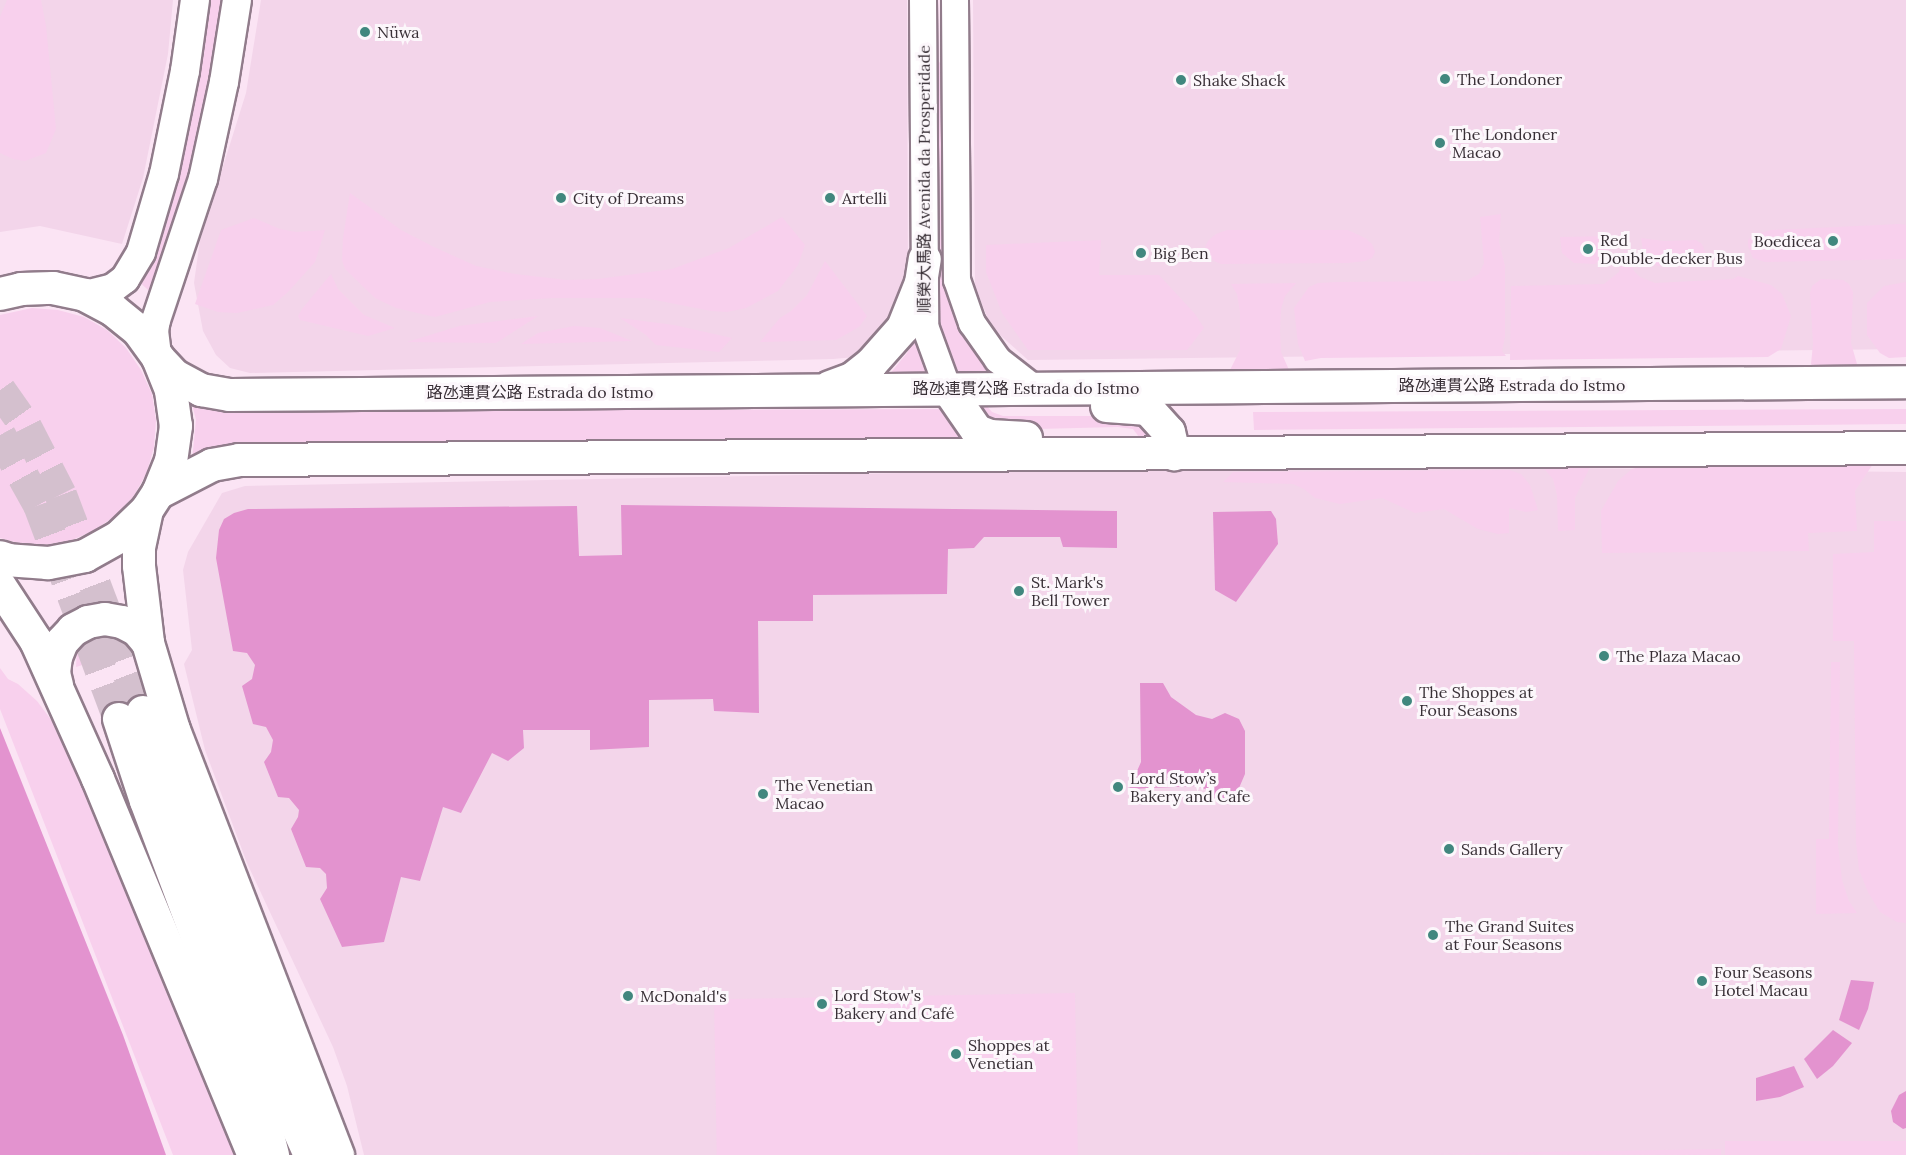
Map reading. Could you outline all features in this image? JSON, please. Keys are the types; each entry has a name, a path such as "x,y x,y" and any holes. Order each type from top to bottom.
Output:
{"main road":[{"path":"0,294 21,289 53,288 84,295 99,294 125,279 141,252 164,174 185,71 195,0"},
{"path":"237,0 224,82 203,179 154,331 158,357 171,391 176,426 171,461 153,502 139,566 148,643 174,730 338,1155"},
{"path":"824,390 852,379 888,347 914,306 925,259"},
{"path":"84,295 121,316 138,330 158,357"},
{"name":"路氹連貫公路 Estrada do Istmo","path":"158,357 175,376 201,390 230,395 1906,382"},
{"path":"1034,388 1077,404 1148,409 1169,432 1174,454"},
{"path":"948,389 977,431 990,436 1076,440 1107,454"},
{"path":"0,557 9,560 48,563 85,556 119,537 153,502 212,465 239,460 1906,448"},
{"path":"0,586 36,641 58,688 254,1155"},
{"path":"58,688 54,673 56,657 62,642 73,630 88,622 105,619 122,622 137,630 148,643"},
{"path":"273,1155 260,1104 146,801 131,716 171,801 233,965 310,1155"}],"street":[{"name":"順榮大馬路 Avenida da Prosperidade","path":"923,0 925,326 948,389"},
{"name":"順榮大馬路 Avenida da Prosperidade","path":"955,0 957,280 972,323 998,360 1034,388"},
{"path":"923,48 956,48"}],"shaded area":[{"path":"0,0 173,0 168,54 143,178 122,244 40,226 0,232"},
{"path":"7,0 41,0 46,26 56,129 46,153 25,161 0,153 0,17"},
{"path":"203,0 229,0 190,192 155,296 138,281"},
{"name":"City of Dreams","path":"261,0 907,0 908,283 888,330 855,357 833,359 250,373 230,368 216,355 203,331 194,283 200,240 246,93"},
{"name":"The Londoner Macao","path":"973,0 1906,0 1906,349 1028,360 991,327 975,286"},
{"path":"935,63 946,64 951,307 960,331 988,372 955,371 937,339"},
{"path":"350,193 401,230 476,266 515,274 567,280 598,279 672,269 729,248 782,217 805,245 798,265 778,291 746,308 727,312 645,298 553,298 490,302 435,317 396,308 375,298 345,269 342,260 343,238"},
{"path":"1501,214 1499,242 1505,266 1505,337 1502,351 1506,356 1321,358 1305,361 1298,344 1294,308 1309,287 1318,283 1338,282 1466,281 1479,274 1484,263 1480,217"},
{"path":"254,218 280,229 296,232 325,230 315,262 273,305 237,313 218,312 195,304 221,230"},
{"path":"1906,225 1906,259 1765,262 1753,258 1748,246 1748,240 1753,235 1771,230"},
{"path":"1227,230 1348,230 1365,238 1372,244 1375,252 1372,258 1365,261 1348,263 1221,264 1214,261 1205,247 1216,234"},
{"path":"1612,236 1606,255 1595,264 1574,263 1562,253 1560,237"},
{"path":"1641,238 1664,241 1696,240 1702,244 1706,254 1702,262 1696,264 1658,266 1644,259"},
{"path":"1101,240 1099,275 1159,275 1195,314 1204,328 1187,350 1028,350 1002,313 986,272 986,245"},
{"path":"1625,249 1634,271 1640,277 1655,283 1733,279 1738,276 1771,285 1782,294 1791,316 1781,349 1768,357 1510,360 1511,286 1604,284 1619,272"},
{"path":"825,261 867,316 859,327 836,340 760,342 780,318 791,311 807,295"},
{"path":"331,274 338,289 364,315 395,328 368,336 300,320 298,316 302,309"},
{"path":"1821,279 1843,280 1849,284 1853,292 1851,343 1857,364 1853,372 1815,374 1811,364 1813,344 1810,293 1812,286"},
{"path":"1906,282 1906,357 1889,358 1880,353 1867,335 1867,303 1884,286"},
{"path":"1296,283 1285,296 1281,309 1280,331 1281,352 1294,381 1225,380 1240,350 1240,312 1237,294 1231,284"},
{"path":"32,308 58,310 84,317 107,330 126,348 141,370 152,394 156,420 154,447 147,472 134,496 116,515 95,530 70,541 44,545 18,543 0,538 0,315"},
{"path":"538,316 496,343 407,342 459,326"},
{"path":"620,318 674,325 732,338 719,352 656,345 646,335"},
{"path":"574,326 600,328 632,341 521,344 538,333"},
{"path":"920,326 933,374 889,375 907,353"},
{"path":"191,400 235,411 958,409 973,439 192,461 196,420"},
{"path":"986,405 992,412 1003,416 1130,416 1162,437 1139,437 1133,429 1118,427 997,430 970,406"},
{"path":"1906,409 1906,424 1254,430 1253,412"},
{"path":"1877,458 1855,491 1857,531 1808,533 1809,551 1602,553 1601,511 1618,481 1632,469 1653,463"},
{"path":"1540,464 1591,465 1575,498 1575,530 1558,531 1557,495 1553,479"},
{"name":"The Venetian Macao","path":"1301,465 1906,472 1906,1155 364,1155 347,1086 333,1047 247,863 205,750 184,664 192,650 183,570 188,552 222,493 245,486"},
{"path":"1509,470 1521,474 1530,485 1538,510 1526,512 1509,508 1509,533 1498,534 1478,529 1444,509 1415,513 1382,498 1340,504 1315,498 1293,484 1223,482 1233,472"},
{"path":"621,505 1117,511 1117,548 1063,547 1060,537 984,537 974,548 948,549 947,594 813,595 813,621 758,621 759,713 714,711 713,699 649,700 649,747 590,750 590,730 523,730 524,748 508,761 492,753 461,813 443,807 420,881 401,877 384,942 342,947 320,899 327,888 326,874 320,868 306,867 291,829 299,810 289,798 278,797 264,762 271,752 273,740 266,727 253,724 242,686 252,679 255,665 247,653 233,651 216,558 219,530 224,519 248,509 577,506 579,556 622,555"},
{"path":"1271,511 1276,519 1278,544 1236,602 1215,590 1213,512"},
{"path":"1874,521 1906,521 1906,923 1897,922 1880,912 1859,870 1856,842 1854,641 1833,641 1833,554 1874,552"},
{"path":"97,632 117,632 133,649 76,667 77,649"},
{"path":"1831,662 1840,662 1838,845 1842,880 1849,901 1857,913 1816,914 1816,839 1829,839"},
{"path":"0,668 8,679 18,684 37,701 61,733 234,1155 173,1155 0,709"},
{"path":"1140,683 1163,683 1171,697 1196,715 1212,719 1225,713 1239,719 1245,731 1245,774 1239,788 1228,798 1210,799 1207,790 1198,786 1129,789 1141,762"},
{"path":"0,728 123,1035 166,1155 0,1155"},
{"path":"1851,980 1874,982 1868,1009 1859,1030 1839,1020"},
{"path":"1075,993 1078,1155 717,1155 714,999"},
{"path":"1833,1030 1852,1043 1833,1066 1817,1079 1804,1059"},
{"path":"1794,1066 1804,1087 1780,1097 1756,1101 1756,1078"},
{"path":"1906,1091 1906,1128 1903,1129 1893,1122 1891,1111 1899,1095"},
{"path":"1725,1141 1906,1141 1906,1155 1725,1155"},
{"path":"1721,1149 1721,1155 1427,1154"}],"tunnel":[{"path":"0,390 26,427 61,495 143,712"},
{"path":"0,435 39,505 119,719"}],"place":[{"name":"Nüwa","path":"365,32"},
{"name":"The Londoner","path":"1445,79"},
{"name":"Shake Shack","path":"1181,80"},
{"name":"The Londoner Macao","path":"1440,143"},
{"name":"City of Dreams","path":"561,198"},
{"name":"Artelli","path":"830,198"},
{"name":"Boedicea","path":"1833,241"},
{"name":"Red Double-decker Bus","path":"1588,249"},
{"name":"Big Ben","path":"1141,253"},
{"name":"St. Mark's Bell Tower","path":"1019,591"},
{"name":"The Plaza Macao","path":"1604,656"},
{"name":"The Shoppes at Four Seasons","path":"1407,701"},
{"name":"Lord Stow’s Bakery and Cafe","path":"1118,787"},
{"name":"The Venetian Macao","path":"763,794"},
{"name":"Sands Gallery","path":"1449,849"},
{"name":"The Grand Suites at Four Seasons","path":"1433,935"},
{"name":"Four Seasons Hotel Macau","path":"1702,981"},
{"name":"McDonald's","path":"628,996"},
{"name":"Lord Stow's Bakery and Café","path":"822,1004"},
{"name":"Shoppes at Venetian","path":"956,1054"}]}
